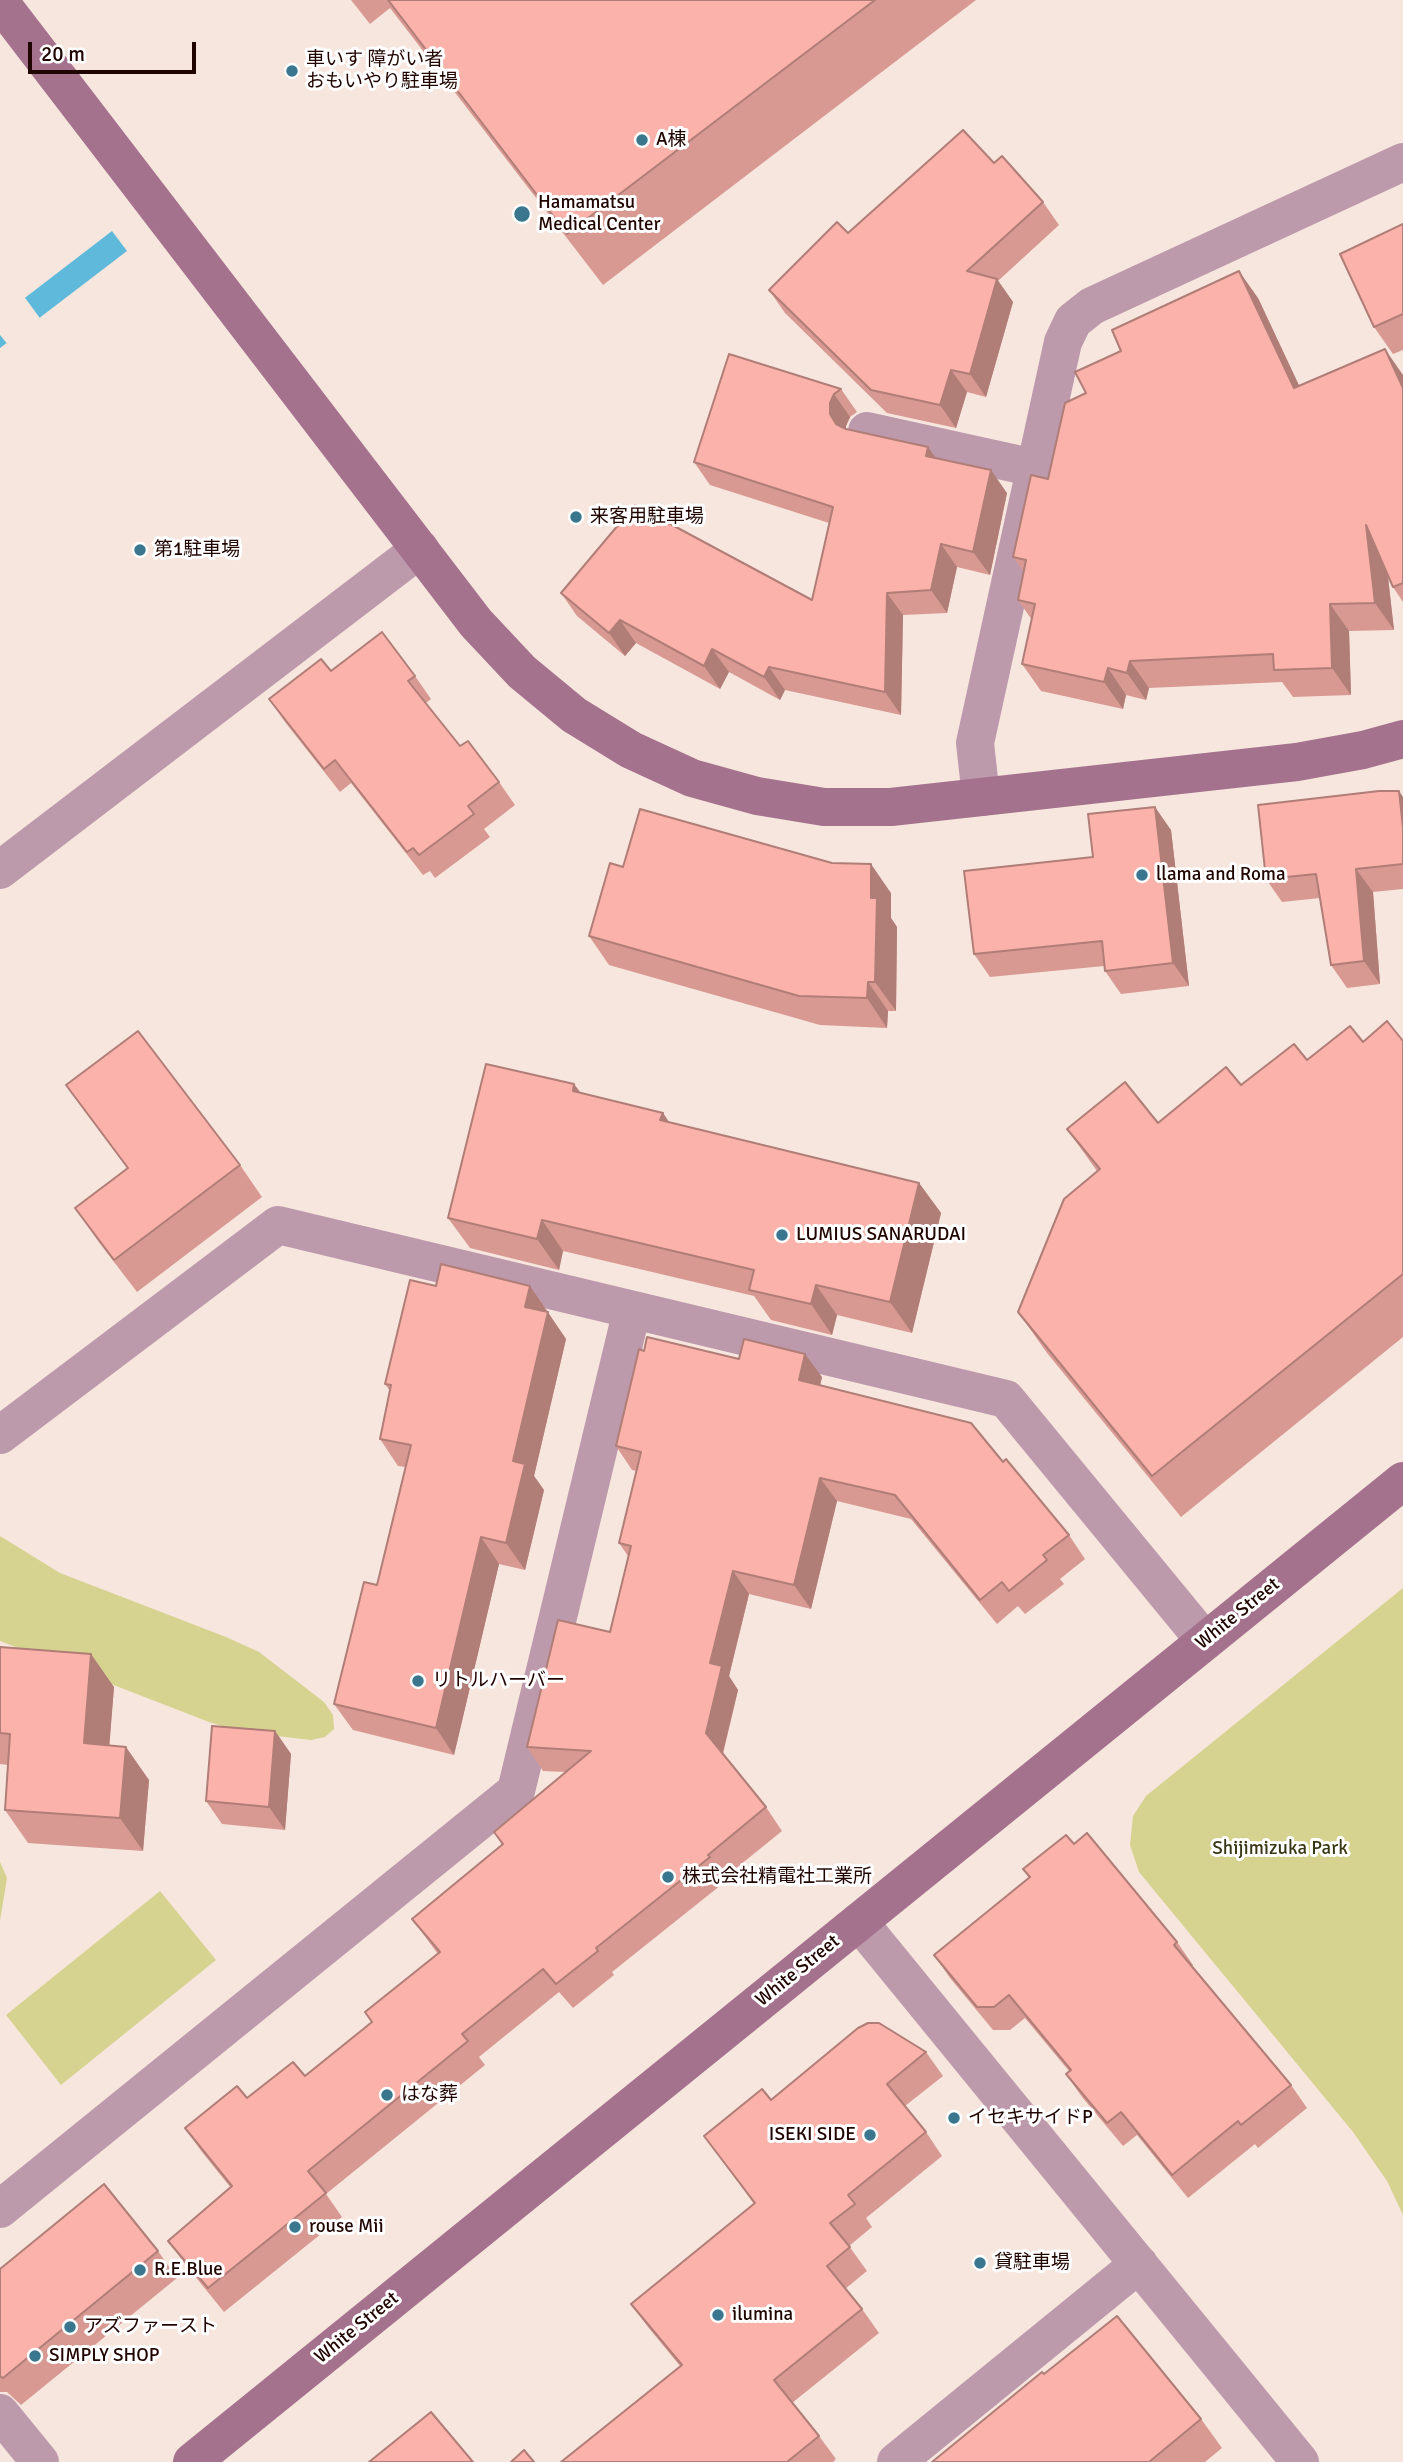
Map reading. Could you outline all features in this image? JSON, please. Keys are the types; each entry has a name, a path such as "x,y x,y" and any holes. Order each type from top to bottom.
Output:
{"street":[{"path":"0,2 476,623 522,672 574,715 631,750 692,778 757,796 824,807 891,807 1297,762 1363,750 1403,739"},
{"path":"981,797 975,743 1063,342 1073,321 1092,306 1403,162"},
{"path":"867,430 1035,468"},
{"path":"0,870 420,549"},
{"path":"0,1435 278,1225 1006,1399 1205,1641"},
{"path":"0,2209 516,1791 632,1310"},
{"name":"White Street","path":"192,2462 1403,1481"},
{"path":"859,1922 1300,2462"},
{"path":"896,2462 1139,2264"},
{"path":"0,2413 40,2462"}],"green space":[{"path":"0,1536 60,1573 259,1652 324,1702 333,1715 334,1729 325,1737 311,1740 242,1732 209,1722 0,1641"},
{"name":"Shijimizuka Park","path":"1403,1588 1403,2215 1387,2181 1353,2132 1139,1872 1130,1845 1133,1816 1146,1796"},
{"path":"0,1862 7,1878 0,1921"},
{"path":"160,1891 216,1960 61,2085 6,2015"}],"water":[{"path":"112,231 127,251 0,348 0,317"}],"pier":[{"path":"23,295 42,321 9,346 0,335 0,312"}],"building":[{"name":"A棟","path":"388,0 875,0 567,234"},
{"path":"963,130 994,163 1002,156 1043,202 967,271 997,279 970,374 951,370 940,405 871,390 769,290 837,222 848,233"},
{"path":"1403,224 1403,314 1374,327 1340,254"},
{"path":"1239,271 1294,388 1385,349 1403,388 1403,583 1393,587 1366,525 1375,603 1330,604 1332,668 1274,670 1273,654 1130,661 1127,673 1108,668 1104,682 1022,664 1035,604 1018,600 1026,560 1013,557 1031,475 1048,479 1065,403 1086,393 1075,372 1121,351 1112,330"},
{"path":"729,354 841,389 834,394 830,403 830,414 836,424 846,429 928,447 926,456 991,470 973,552 941,544 931,590 887,593 885,692 769,667 764,677 712,649 704,666 620,620 609,633 561,593 635,505 812,600 833,507 694,462"},
{"path":"382,632 415,676 408,681 460,746 468,741 499,782 468,806 474,814 419,855 413,848 407,852 335,760 324,769 269,699 321,659 331,671"},
{"path":"1399,791 1403,864 1356,869 1364,961 1331,965 1316,874 1266,879 1258,805"},
{"path":"1155,807 1173,963 1105,971 1102,941 974,954 964,871 1093,857 1088,814"},
{"path":"640,809 832,863 871,864 871,898 877,898 875,982 868,982 867,998 799,996 589,936 610,863 623,867"},
{"path":"1387,1021 1403,1041 1403,1274 1152,1476 1018,1312 1064,1199 1100,1169 1067,1129 1125,1082 1158,1123 1226,1067 1241,1085 1294,1044 1307,1060 1350,1026 1363,1042"},
{"path":"138,1031 240,1165 114,1260 75,1208 128,1168 66,1085"},
{"path":"486,1064 574,1084 573,1091 663,1113 660,1120 919,1183 890,1302 816,1285 811,1304 749,1290 754,1270 542,1220 537,1239 448,1218"},
{"path":"441,1264 530,1286 525,1307 548,1312 513,1461 525,1464 506,1543 481,1537 436,1728 334,1704 364,1582 377,1585 411,1445 380,1439 391,1385 385,1384 410,1280 436,1286"},
{"path":"647,1337 739,1359 744,1339 805,1354 799,1380 971,1423 1003,1462 1006,1459 1069,1535 1043,1555 1047,1560 1009,1591 1002,1582 980,1600 895,1495 820,1478 794,1585 733,1571 710,1663 722,1666 706,1733 766,1807 708,1855 710,1857 596,1948 598,1951 556,1984 543,1969 462,2034 468,2041 308,2171 326,2193 208,2288 168,2241 232,2186 185,2128 237,2086 247,2098 293,2062 305,2076 372,2022 365,2012 440,1952 412,1919 503,1844 494,1832 591,1751 527,1747 558,1620 610,1632 631,1546 619,1543 641,1452 616,1446 639,1349 644,1351"},
{"path":"0,1647 91,1654 84,1743 126,1747 120,1818 5,1810 10,1734 0,1733"},
{"path":"212,1726 275,1731 269,1807 206,1801"},
{"path":"1087,1833 1177,1942 1174,1945 1291,2085 1241,2125 1238,2121 1172,2175 1121,2112 1107,2123 1066,2074 1071,2070 1009,1995 994,2007 977,2007 934,1955 1030,1877 1023,1869 1066,1835 1074,1844"},
{"path":"868,2023 879,2023 926,2052 887,2084 926,2132 848,2195 855,2204 830,2223 850,2247 827,2266 862,2309 774,2380 819,2436 787,2462 561,2462 682,2365 631,2304 755,2203 704,2136 762,2089 771,2100 858,2028"},
{"path":"104,2184 158,2251 3,2378 0,2376 0,2269"},
{"path":"1117,2316 1201,2419 1149,2462 932,2462 1042,2372 1044,2374"},
{"path":"431,2412 473,2462 369,2462"},
{"path":"524,2450 534,2462 511,2462"}],"place":[{"name":"車いす 障がい者 おもいやり駐車場","path":"292,71"},
{"name":"A棟","path":"642,140"},
{"name":"Hamamatsu Medical Center","path":"522,214"},
{"name":"来客用駐車場","path":"576,517"},
{"name":"第1駐車場","path":"140,550"},
{"name":"llama and Roma","path":"1142,875"},
{"name":"LUMIUS SANARUDAI","path":"782,1235"},
{"name":"リトルハーバー","path":"418,1681"},
{"name":"株式会社精電社工業所","path":"668,1877"},
{"name":"はな葬","path":"387,2095"},
{"name":"イセキサイドP","path":"954,2118"},
{"name":"ISEKI SIDE","path":"870,2135"},
{"name":"rouse Mii","path":"295,2227"},
{"name":"貸駐車場","path":"980,2263"},
{"name":"R.E.Blue","path":"140,2270"},
{"name":"ilumina","path":"718,2315"},
{"name":"アズファースト","path":"70,2327"},
{"name":"SIMPLY SHOP","path":"35,2356"}]}
